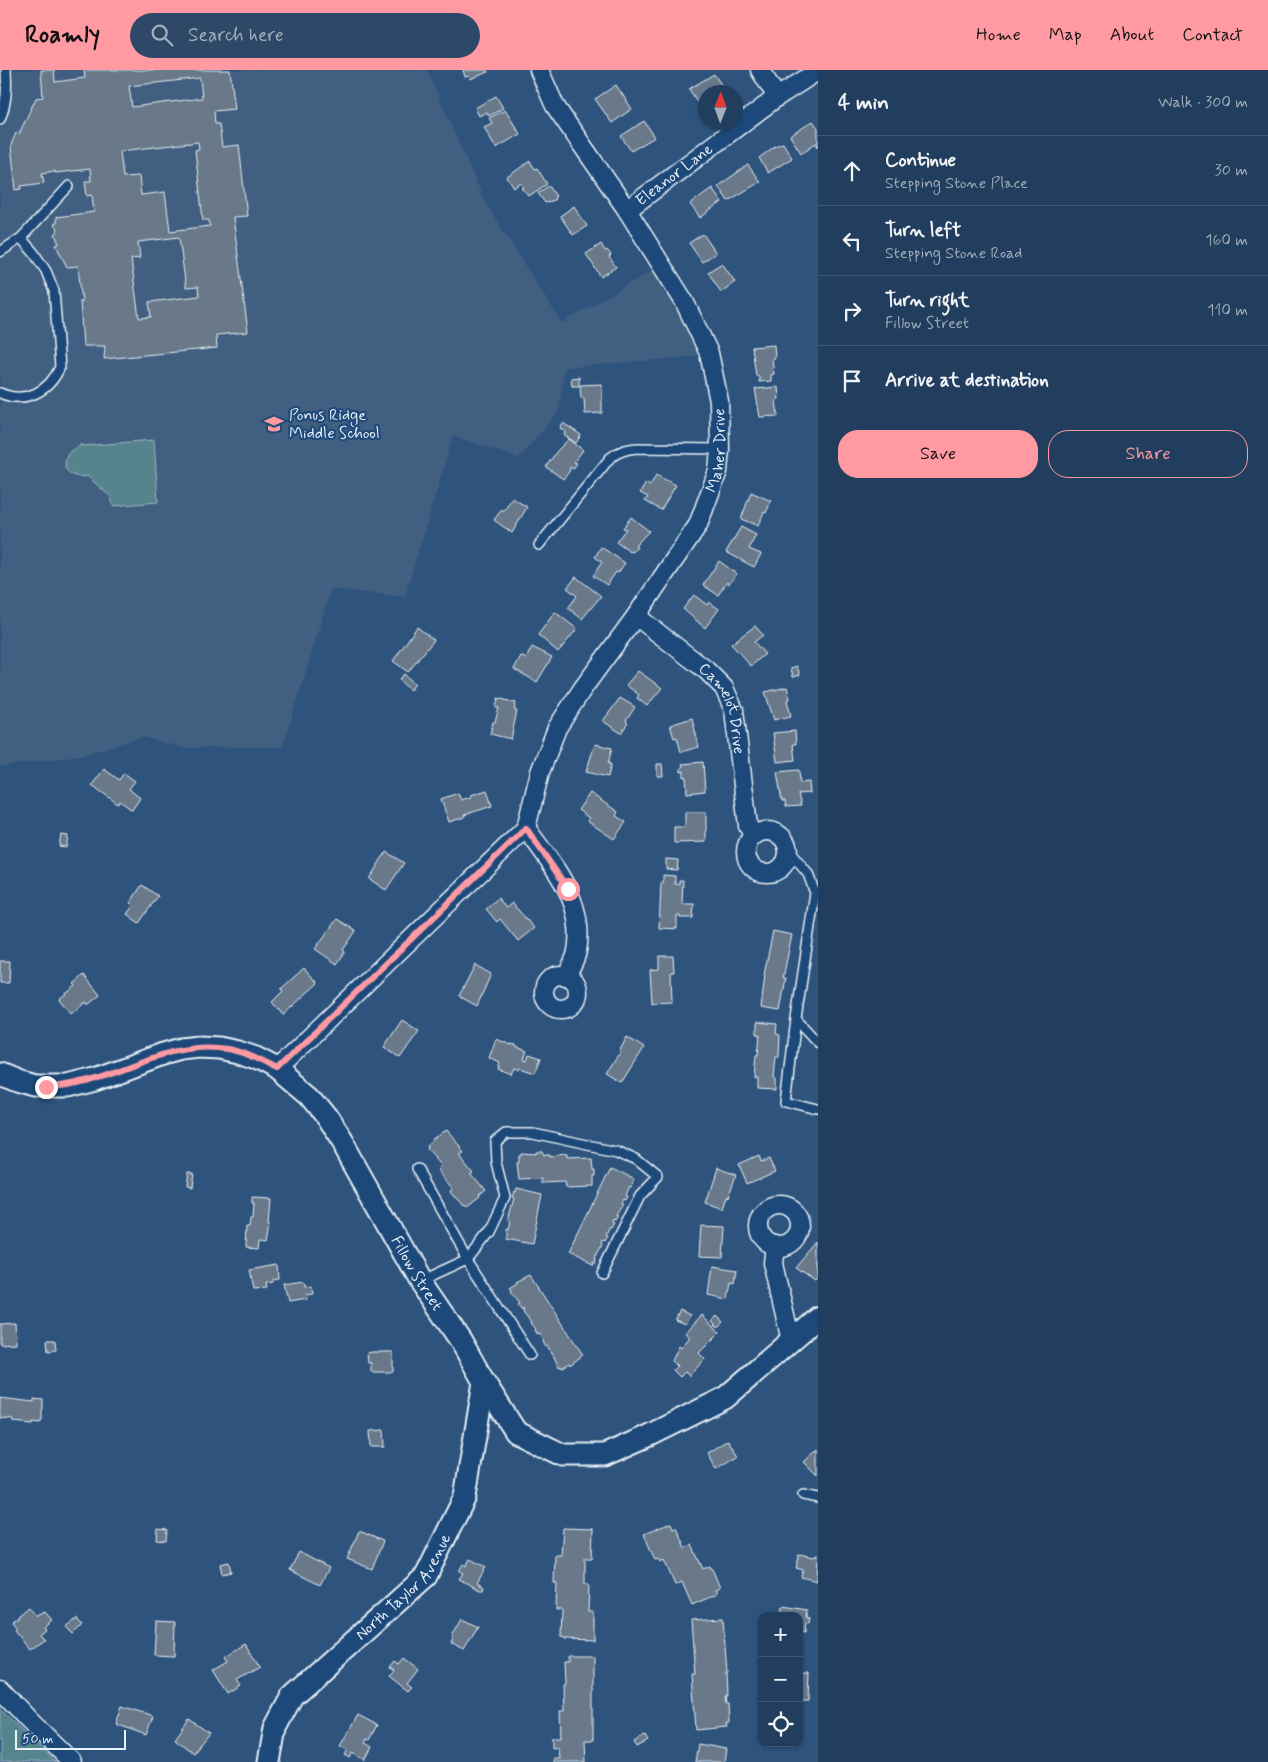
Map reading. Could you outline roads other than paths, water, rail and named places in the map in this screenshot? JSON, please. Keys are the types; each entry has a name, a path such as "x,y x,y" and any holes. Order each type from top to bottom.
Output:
{"street":[{"name":"Maher Drive","path":"526,828 540,772 557,728 698,525 718,471 720,449 719,401 709,353 684,301 627,210 555,106 539,70"},
{"path":"760,70 777,97"},
{"name":"Eleanor Lane","path":"627,210 777,97 818,71"},
{"name":"Camelot Drive","path":"636,616 706,670 724,688 734,710 748,826 754,836"},
{"path":"277,1069 526,828 568,889 579,922 577,953 566,976"},
{"path":"771,831 779,835 785,842 788,850 787,857 780,868 773,872 759,871 753,867 747,855 749,841 754,836 762,832 771,831"},
{"name":"Fillow Street","path":"0,1074 35,1086 68,1086 95,1079 163,1054 181,1049 200,1048 219,1048 238,1052 256,1058 277,1069 309,1096 326,1117 420,1281 461,1340 484,1382 516,1432 563,1455 605,1455 725,1398 792,1341 818,1316"},
{"path":"775,1246 773,1263 792,1341"},
{"name":"North Taylor Avenue","path":"269,1762 275,1728 292,1696 426,1576 465,1498 484,1382"},
{"path":"0,1689 28,1720 72,1762"}],"lane":[{"path":"0,119 7,90 6,70"},
{"path":"0,252 21,238 69,186"},
{"path":"0,393 11,398 26,397 42,390 56,378 60,367 54,291 46,271 21,238"},
{"path":"539,545 610,458 617,452 637,448 720,449"},
{"path":"788,850 808,874 815,893 786,1101 818,1109"},
{"path":"796,1019 818,1043"},
{"path":"420,1281 468,1258 489,1232 505,1198 496,1162 495,1141 506,1132 533,1132 616,1150 636,1159 658,1176 640,1196 602,1273"},
{"path":"417,1169 468,1258 530,1355"},
{"path":"803,1496 818,1498"}],"place":[{"name":"Ponus Ridge Middle School","path":"274,424"}]}
